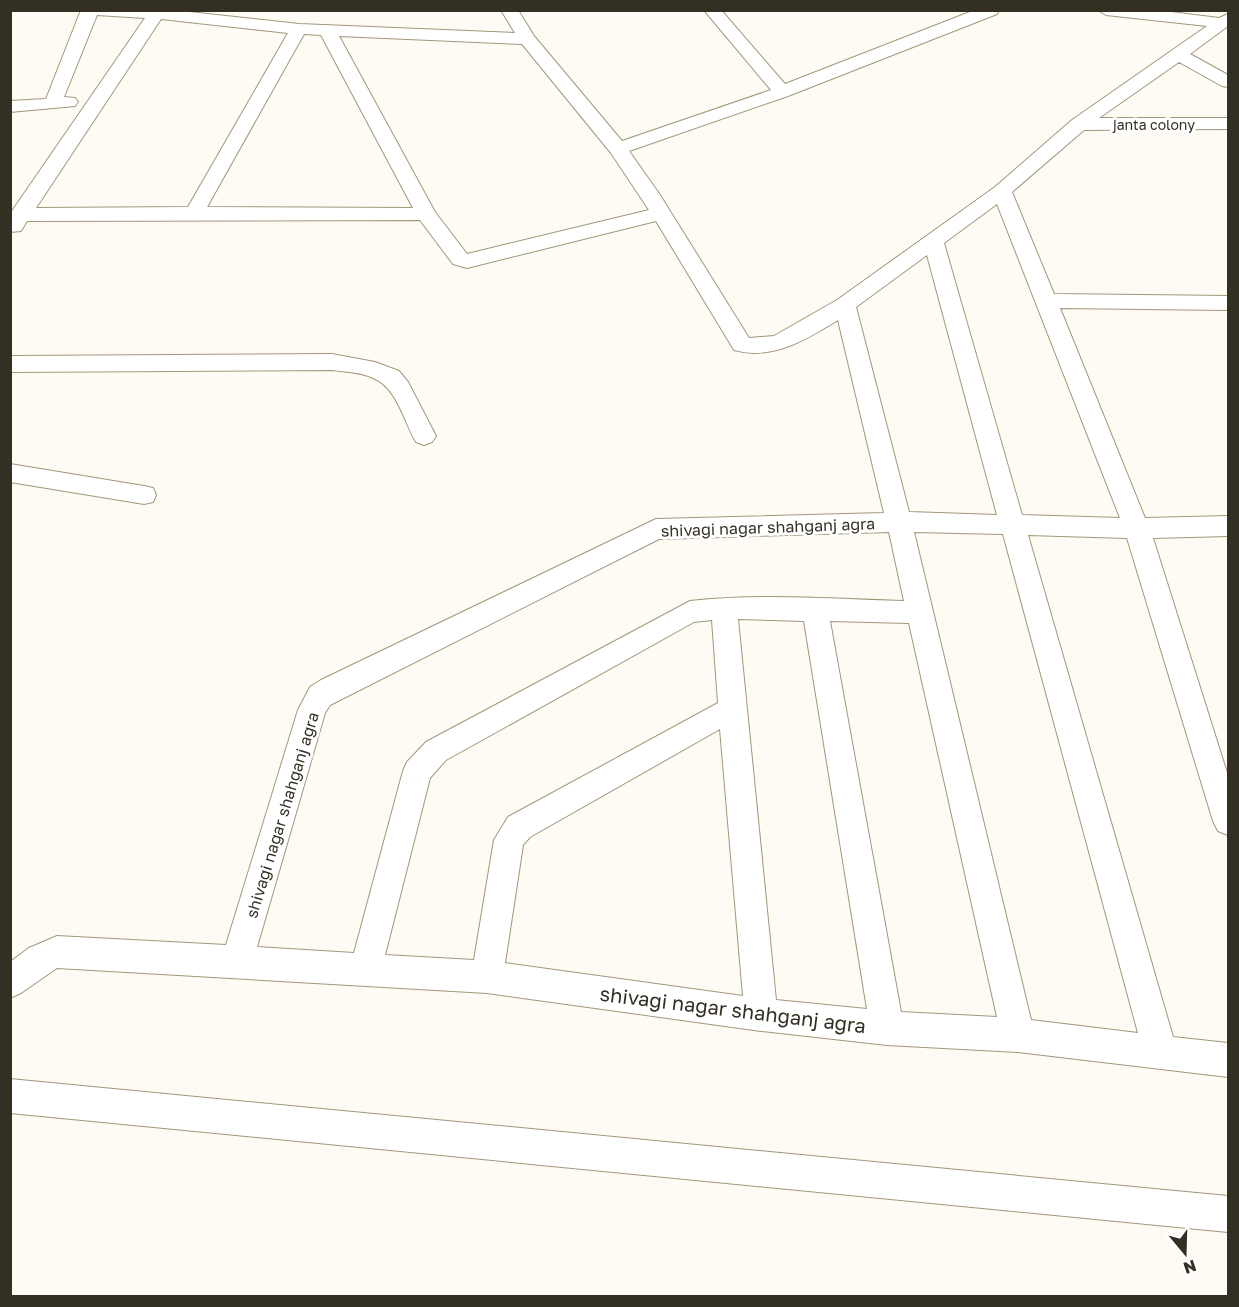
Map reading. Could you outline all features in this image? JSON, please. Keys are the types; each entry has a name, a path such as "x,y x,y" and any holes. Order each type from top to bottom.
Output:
{"street":[{"path":"53,103 90,10 158,13 299,29 527,39"},
{"path":"509,10 527,39 618,149 661,213 742,345 751,348 796,335 845,305 1002,191 1079,124 1225,21"},
{"path":"712,10 782,92"},
{"path":"618,149 782,92 991,10"},
{"path":"1106,10 1225,21"},
{"path":"15,223 158,13"},
{"path":"194,213 299,29"},
{"path":"327,30 426,214 460,259 467,261 661,213"},
{"path":"1178,54 1228,82"},
{"path":"10,107 99,100"},
{"name":"janta colony","path":"1079,124 1228,123"},
{"path":"1002,191 1137,528 1228,821"},
{"path":"15,223 194,213 426,214"},
{"path":"933,240 1160,1051"},
{"path":"1046,301 1228,303"},
{"name":"shivagi nagar shahganj agra","path":"237,962 312,710 320,696 656,529 899,522 845,305"},
{"path":"10,364 332,362 382,371 392,376 424,436"},
{"path":"10,473 144,495"},
{"path":"1018,1035 899,522 1137,528 1228,526"},
{"path":"365,970 417,771 436,751 686,613 724,608 919,612"},
{"path":"724,608 761,1015"},
{"path":"815,609 887,1028"},
{"path":"487,977 509,840 519,826 717,715 723,713 730,715 733,719"},
{"name":"shivagi nagar shahganj agra","path":"10,982 40,959 57,952 487,977 761,1015 887,1028 1018,1035 1228,1060"},
{"path":"10,1096 1228,1214"}]}
